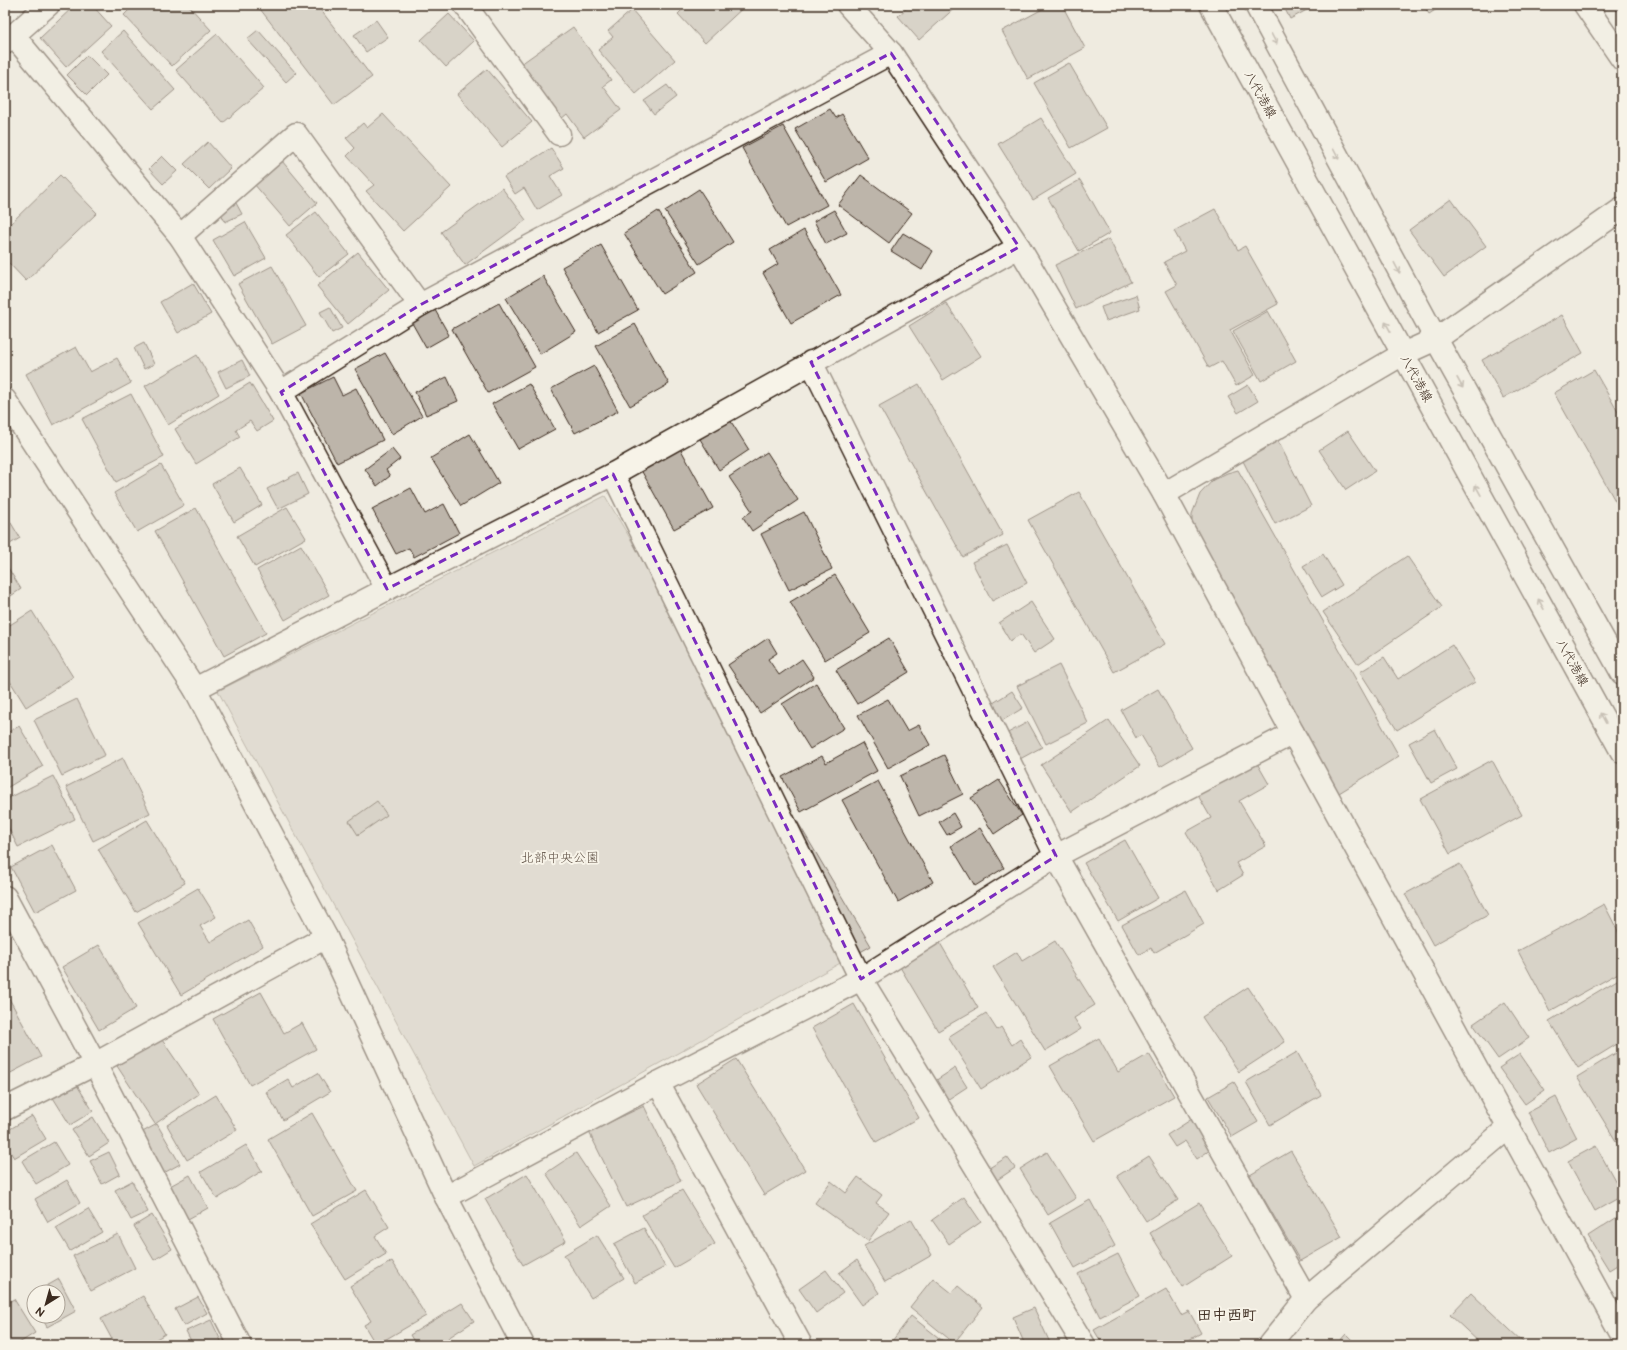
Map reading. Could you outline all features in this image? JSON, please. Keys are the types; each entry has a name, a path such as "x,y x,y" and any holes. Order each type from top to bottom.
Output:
{"street":[{"path":"48,5 9,39 180,236 281,392 387,589"},
{"path":"465,5 559,134"},
{"path":"848,5 891,53 1019,247 1164,494 1622,1335"},
{"name":"八代港線","path":"1211,5 1622,752"},
{"path":"1256,5 1436,339 1622,673"},
{"path":"1585,5 1622,59"},
{"path":"281,392 420,305 891,53"},
{"path":"180,236 296,134 420,305"},
{"path":"1164,494 1403,354 1436,339 1622,209"},
{"path":"195,689 613,474 1019,247"},
{"path":"811,362 1056,856 1306,1299"},
{"path":"5,400 195,689 326,937 446,1197 523,1345"},
{"path":"613,474 861,979 1084,1345"},
{"path":"446,1197 658,1083 861,979 1056,856 1293,733"},
{"path":"5,897 95,1064 240,1345"},
{"path":"5,1109 95,1064 326,937"},
{"path":"658,1083 801,1345"},
{"path":"1269,1345 1306,1299 1509,1127"}],"highlighted area":[{"path":"891,53 1019,247 811,362 1056,856 861,979 613,474 387,589 281,392 420,305"}],"green space":[{"name":"北部中央公園","path":"605,496 871,946 474,1166 218,691"}],"building":[{"path":"75,5 92,5 111,26 66,67 40,38"},
{"path":"134,5 188,5 211,30 172,66 124,15"},
{"path":"257,5 317,5 372,77 334,105"},
{"path":"687,5 746,5 705,43 678,14"},
{"path":"910,5 958,5 919,40 898,16"},
{"path":"1050,5 1062,5 1085,48 1028,79 1002,31"},
{"path":"1283,5 1316,5 1290,19"},
{"path":"1423,5 1443,5 1429,14"},
{"path":"632,10 675,60 636,94 598,50 613,37 608,31"},
{"path":"449,14 474,41 446,67 421,40"},
{"path":"376,20 388,37 366,52 354,35"},
{"path":"573,27 611,80 603,86 621,110 584,137 567,114 561,119 521,64"},
{"path":"258,30 296,73 286,82 247,39"},
{"path":"123,31 175,90 153,109 101,51"},
{"path":"217,34 264,88 223,123 176,70"},
{"path":"87,55 107,75 87,95 67,75"},
{"path":"1069,63 1107,128 1071,148 1034,83"},
{"path":"487,69 532,122 502,147 457,94"},
{"path":"667,85 676,97 654,114 644,101"},
{"path":"830,109 836,118 842,114 868,158 826,182 795,129"},
{"path":"383,114 451,187 403,231 366,191 374,185 347,156 355,148 346,138 363,123 367,128"},
{"path":"1041,118 1076,174 1033,200 998,144"},
{"path":"783,126 827,205 786,227 742,148"},
{"path":"208,142 231,168 209,189 184,164"},
{"path":"551,148 564,168 550,176 562,195 537,210 524,188 515,194 504,177"},
{"path":"162,156 177,171 163,184 149,169"},
{"path":"282,161 317,203 290,226 254,184"},
{"path":"60,175 97,213 26,281 5,259 5,229"},
{"path":"861,175 912,213 889,243 838,205"},
{"path":"1080,180 1110,233 1079,251 1048,198"},
{"path":"502,188 526,220 465,265 441,232"},
{"path":"699,189 733,242 699,264 665,211"},
{"path":"1451,199 1486,246 1444,277 1409,230"},
{"path":"236,203 242,214 225,222 220,211"},
{"path":"1215,209 1238,250 1245,246 1278,304 1230,330 1255,375 1236,386 1222,361 1209,368 1166,291 1177,285 1164,262 1185,251 1174,231"},
{"path":"834,210 847,233 826,244 814,221"},
{"path":"658,211 697,272 662,294 624,233"},
{"path":"316,212 349,254 319,277 286,235"},
{"path":"245,222 266,258 234,276 213,240"},
{"path":"804,230 841,295 791,323 763,273 778,264 770,250"},
{"path":"903,233 933,251 922,270 891,251"},
{"path":"1109,239 1131,282 1076,309 1055,265"},
{"path":"601,245 638,310 598,332 562,267"},
{"path":"358,252 389,290 348,324 317,286"},
{"path":"272,266 306,326 272,344 238,284"},
{"path":"543,276 576,332 540,354 506,298"},
{"path":"193,283 211,314 178,333 160,302"},
{"path":"1136,295 1140,309 1106,321 1101,307"},
{"path":"499,303 535,367 488,393 452,329"},
{"path":"946,303 981,356 943,380 909,326"},
{"path":"330,307 342,328 332,333 320,312"},
{"path":"435,310 449,335 426,348 412,323"},
{"path":"1268,311 1296,361 1261,381 1233,331"},
{"path":"1562,315 1583,353 1503,398 1482,360"},
{"path":"635,324 669,384 630,406 596,346"},
{"path":"144,343 154,364 144,369 134,348"},
{"path":"76,347 90,372 117,358 131,383 53,425 26,374"},
{"path":"385,353 422,416 392,434 355,369"},
{"path":"197,355 219,394 168,425 145,386"},
{"path":"242,360 250,376 226,388 218,372"},
{"path":"594,366 618,411 575,433 551,389"},
{"path":"1594,370 1622,419 1622,513 1554,393"},
{"path":"333,377 342,395 356,388 383,440 337,463 301,393"},
{"path":"447,377 458,401 426,415 415,392"},
{"path":"250,383 273,421 257,431 250,421 236,430 240,437 196,464 175,429"},
{"path":"529,384 555,429 518,449 492,404"},
{"path":"919,384 1003,535 963,557 879,406"},
{"path":"1248,385 1258,401 1238,413 1228,397"},
{"path":"131,394 164,457 116,482 82,419"},
{"path":"730,420 749,450 719,470 700,439"},
{"path":"1348,431 1375,471 1346,490 1319,450"},
{"path":"470,434 499,483 461,506 431,458"},
{"path":"1278,441 1311,506 1275,524 1242,459"},
{"path":"680,448 713,508 674,529 641,470"},
{"path":"392,449 400,459 386,470 390,476 377,486 365,469"},
{"path":"767,452 798,500 752,531 743,517 752,511 729,477"},
{"path":"161,465 184,505 137,532 114,493"},
{"path":"240,468 262,505 234,522 212,484"},
{"path":"1238,470 1399,756 1339,793 1192,529 1192,514 1200,494 1213,480 1227,473"},
{"path":"298,473 308,494 278,509 267,489"},
{"path":"411,488 425,514 444,504 459,533 414,557 409,548 396,554 372,509"},
{"path":"1079,492 1165,644 1114,672 1028,520"},
{"path":"287,507 306,538 255,567 237,536"},
{"path":"196,508 266,633 224,656 155,531"},
{"path":"804,512 832,569 789,590 761,534"},
{"path":"5,513 20,538 5,547"},
{"path":"301,545 329,595 285,620 257,570"},
{"path":"1007,545 1027,583 992,601 972,562"},
{"path":"1323,554 1342,585 1322,597 1303,566"},
{"path":"1407,556 1442,607 1358,664 1323,612"},
{"path":"5,563 21,589 5,600"},
{"path":"835,575 870,633 825,660 790,602"},
{"path":"1031,602 1055,639 1034,653 1021,634 1010,641 999,623"},
{"path":"32,611 73,677 26,707 5,673 5,628"},
{"path":"768,638 777,653 768,659 779,675 802,659 814,677 760,713 728,665"},
{"path":"889,638 909,672 857,704 836,670"},
{"path":"1452,645 1475,682 1397,730 1360,672 1384,657 1398,679"},
{"path":"1059,665 1088,723 1046,744 1017,686"},
{"path":"816,683 844,728 810,749 782,704"},
{"path":"1158,689 1192,748 1160,767 1141,735 1136,738 1121,710"},
{"path":"1012,691 1023,708 1000,722 990,705"},
{"path":"77,699 105,755 62,776 34,720"},
{"path":"888,699 907,731 919,725 930,745 888,768 858,715"},
{"path":"1109,720 1140,766 1072,812 1041,765"},
{"path":"1028,722 1042,747 1020,759 1006,734"},
{"path":"19,726 43,766 5,789 5,734"},
{"path":"1435,729 1457,769 1431,783 1409,743"},
{"path":"862,743 877,771 801,812 782,777 822,756 826,763"},
{"path":"944,755 963,794 919,816 900,776"},
{"path":"123,758 150,813 93,841 66,787"},
{"path":"1254,758 1269,784 1239,801 1266,846 1236,863 1243,875 1219,890 1186,832 1211,818 1196,792"},
{"path":"1492,760 1522,815 1450,854 1420,799"},
{"path":"53,776 75,819 18,847 5,821 5,800"},
{"path":"999,780 1022,815 994,834 971,798"},
{"path":"878,781 933,882 898,902 842,800"},
{"path":"377,801 387,815 358,835 349,821"},
{"path":"953,813 961,827 947,835 939,822"},
{"path":"147,820 185,883 136,912 98,849"},
{"path":"980,828 1004,868 975,886 951,846"},
{"path":"1125,840 1158,898 1118,921 1084,863"},
{"path":"52,845 76,890 35,912 11,867"},
{"path":"1460,864 1488,915 1433,945 1405,894"},
{"path":"198,888 216,917 200,926 210,942 248,920 263,946 181,995 138,923"},
{"path":"1186,890 1204,924 1154,953 1151,948 1139,955 1122,925"},
{"path":"1604,904 1622,939 1622,971 1550,1011 1518,951"},
{"path":"1055,941 1095,1005 1074,1018 1081,1029 1045,1051 993,967 1017,952 1022,961"},
{"path":"940,943 978,1008 938,1031 900,967"},
{"path":"99,945 136,1008 99,1030 62,967"},
{"path":"1622,977 1622,1041 1578,1068 1549,1021"},
{"path":"1248,987 1285,1042 1239,1072 1202,1017"},
{"path":"5,991 41,1057 5,1076"},
{"path":"261,992 284,1033 302,1023 316,1049 250,1085 213,1019"},
{"path":"1505,1002 1529,1038 1498,1059 1473,1024"},
{"path":"854,1004 919,1118 876,1142 812,1028"},
{"path":"986,1013 997,1030 1001,1027 1012,1045 1020,1039 1031,1057 981,1089 948,1037"},
{"path":"160,1037 199,1094 155,1124 117,1066"},
{"path":"1099,1038 1118,1072 1149,1054 1174,1096 1094,1141 1050,1066"},
{"path":"1297,1052 1321,1095 1270,1125 1246,1082"},
{"path":"1616,1053 1622,1062 1622,1151 1577,1077"},
{"path":"1520,1054 1545,1090 1525,1104 1499,1068"},
{"path":"736,1059 805,1170 764,1195 696,1084"},
{"path":"955,1068 967,1087 947,1100 935,1081"},
{"path":"318,1073 330,1092 283,1120 266,1092 288,1079 293,1088"},
{"path":"75,1082 93,1111 70,1125 52,1096"},
{"path":"1234,1082 1258,1122 1232,1137 1208,1097"},
{"path":"216,1095 237,1130 187,1160 167,1125"},
{"path":"1556,1097 1577,1138 1549,1153 1528,1112"},
{"path":"644,1106 681,1181 626,1207 589,1132"},
{"path":"312,1113 357,1191 312,1216 268,1139"},
{"path":"32,1116 46,1139 14,1158 5,1143 5,1132"},
{"path":"93,1117 109,1143 89,1156 72,1130"},
{"path":"1192,1119 1210,1150 1197,1159 1185,1141 1175,1147 1167,1135"},
{"path":"157,1124 180,1164 162,1174 139,1134"},
{"path":"54,1142 68,1165 36,1184 22,1161"},
{"path":"246,1145 262,1171 217,1199 201,1172"},
{"path":"1596,1146 1622,1193 1622,1196 1595,1211 1568,1161"},
{"path":"1291,1151 1342,1237 1300,1261 1250,1175"},
{"path":"109,1152 120,1174 102,1184 90,1161"},
{"path":"1047,1152 1076,1198 1048,1215 1020,1169"},
{"path":"576,1153 611,1206 581,1226 546,1173"},
{"path":"1149,1156 1178,1200 1146,1221 1117,1176"},
{"path":"1007,1157 1015,1168 994,1182 986,1170"},
{"path":"527,1174 566,1241 523,1265 485,1199"},
{"path":"190,1175 208,1208 188,1219 170,1186"},
{"path":"858,1177 882,1195 876,1203 889,1212 868,1241 815,1203 831,1181 846,1193"},
{"path":"67,1180 80,1203 48,1222 35,1199"},
{"path":"132,1181 148,1212 131,1220 115,1190"},
{"path":"366,1190 389,1227 375,1236 386,1254 345,1279 310,1224"},
{"path":"682,1190 715,1244 674,1268 642,1215"},
{"path":"964,1197 981,1222 949,1244 932,1220"},
{"path":"1090,1200 1115,1246 1075,1268 1050,1223"},
{"path":"1199,1203 1232,1256 1183,1287 1150,1233"},
{"path":"88,1209 102,1232 70,1251 56,1228"},
{"path":"1622,1214 1622,1262 1609,1270 1588,1236"},
{"path":"152,1215 172,1249 154,1260 134,1226"},
{"path":"911,1219 932,1255 885,1282 864,1246"},
{"path":"644,1228 665,1267 635,1283 614,1244"},
{"path":"118,1234 135,1268 91,1291 73,1256"},
{"path":"597,1235 624,1278 591,1298 564,1255"},
{"path":"1118,1254 1140,1296 1100,1317 1078,1274"},
{"path":"857,1260 879,1293 862,1305 839,1273"},
{"path":"392,1261 426,1316 376,1345 364,1325 371,1321 350,1286"},
{"path":"826,1270 843,1293 816,1313 799,1289"},
{"path":"933,1278 952,1293 958,1286 983,1307 954,1343 910,1307"},
{"path":"59,1279 62,1284 50,1284"},
{"path":"1166,1289 1181,1315 1189,1311 1201,1333 1180,1345 1103,1345 1094,1330"},
{"path":"66,1292 76,1311 66,1317"},
{"path":"1471,1293 1526,1345 1482,1345 1450,1315"},
{"path":"143,1296 165,1334 146,1345 115,1345 101,1319"},
{"path":"198,1297 207,1313 184,1326 175,1309"},
{"path":"14,1299 26,1318 26,1324 29,1324 35,1333 16,1345 5,1345 5,1304"},
{"path":"462,1303 474,1321 448,1338 452,1345 416,1345 410,1335"},
{"path":"1034,1308 1051,1345 1025,1345 1013,1317"},
{"path":"911,1316 948,1345 889,1345"},
{"path":"211,1320 223,1345 193,1345 186,1331"},
{"path":"45,1324 52,1324 47,1327"},
{"path":"1346,1334 1357,1345 1336,1345"},
{"path":"868,1341 870,1345 862,1345"}],"district":[{"name":"田中西町","path":"1227,1315"}]}
